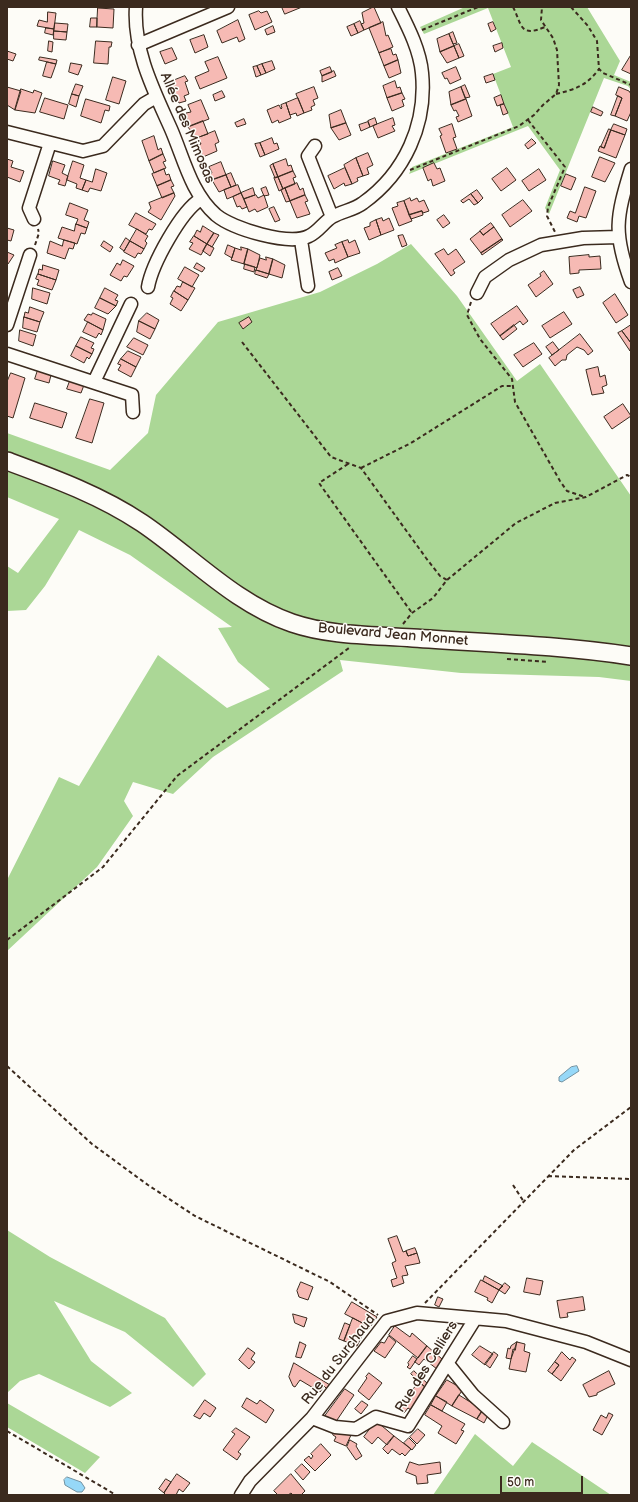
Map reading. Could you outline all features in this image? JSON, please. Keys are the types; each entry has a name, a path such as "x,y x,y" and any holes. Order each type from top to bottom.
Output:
{"street":[{"name":"Allée des Mimosas","path":"136,7 135,21 138,45 156,97 192,183 201,199 217,216 232,225 287,240 301,240"},
{"path":"138,45 228,7"},
{"path":"308,286 301,240 310,236 332,217 362,204 393,177 412,145 423,98 422,72 412,34 398,7"},
{"path":"7,132 83,151 103,146 144,104 156,97"},
{"path":"34,219 29,208 50,143"},
{"path":"315,146 308,156 332,217"},
{"path":"631,169 618,217 618,236 621,255 631,282"},
{"path":"148,287 151,273 181,219 192,204 201,199"},
{"path":"477,293 485,277 509,260 541,245 583,238 618,236"},
{"path":"7,325 30,255"},
{"path":"94,382 131,304"},
{"path":"7,354 132,395 133,412"},
{"name":"Boulevard Jean Monnet","path":"7,461 94,495 141,522 241,598 266,612 293,623 324,630 397,637 506,644 631,656"},
{"name":"Rue du Surchaud","path":"242,1495 250,1481 312,1418 387,1321 417,1313 506,1321 586,1342 631,1360"},
{"name":"Rue des Celliers","path":"312,1418 334,1427 342,1428 356,1429 376,1417 408,1426 475,1319"},
{"path":"448,1364 472,1395 503,1422"}],"path":[{"path":"412,34 478,7"},
{"path":"513,7 520,26 527,30 535,31 545,27"},
{"path":"542,7 541,20 553,38 557,50 559,85 556,94"},
{"path":"571,7 588,26 597,41 599,69 603,74 631,85"},
{"path":"402,164 409,170 520,126 556,94 579,87 590,81 599,69"},
{"path":"528,120 565,168 548,207 547,216 560,242"},
{"path":"30,255 40,233 34,219"},
{"path":"477,293 470,302 467,315 480,339 512,379 515,402 560,481 567,491 586,497"},
{"path":"242,342 331,457 361,468 426,558 440,576 447,580"},
{"path":"361,468 411,443 502,386 513,386"},
{"path":"348,464 319,483 412,613"},
{"path":"397,637 404,621 412,613 433,598 447,580 516,523 555,503 586,497 627,475 631,477"},
{"path":"7,940 103,867 177,776 350,647"},
{"path":"500,658 554,662"},
{"path":"7,1066 92,1144 195,1216 330,1282 387,1321"},
{"path":"417,1313 436,1290 574,1150 631,1107"},
{"path":"548,1176 631,1180"},
{"path":"513,1184 524,1202"},
{"path":"7,1431 116,1495"}],"green space":[{"path":"465,7 587,7 620,61 614,75 631,82 631,90 628,86 604,78 549,214 545,208 560,170 528,126 409,174 412,167 513,127 493,74 511,67 488,8 424,34 420,27"},
{"path":"411,244 457,296 517,381 540,364 631,496 631,681 599,677 461,673 340,660 343,671 213,757 173,794 133,782 124,801 133,816 97,867 7,951 7,880 59,777 79,786 158,655 227,708 270,689 238,662 218,628 232,627 130,555 79,530 45,586 26,610 7,611 7,566 18,573 59,519 7,497 7,433 110,470 148,433 156,395 218,322 320,292 377,264"},
{"path":"7,1230 50,1257 165,1318 206,1374 193,1387 125,1332 54,1301 91,1361 132,1393 110,1407 39,1374 20,1381 7,1393"},
{"path":"7,1403 100,1457 85,1473 7,1427"},
{"path":"475,1434 513,1466 532,1442 611,1495 433,1495"}],"water":[{"path":"577,1066 579,1071 562,1082 559,1081 559,1077 571,1067"},
{"path":"67,1477 81,1482 85,1488 82,1492 77,1492 65,1485 64,1480"}],"building":[{"path":"282,7 302,7 285,14"},
{"path":"374,7 381,23 364,30 361,24 364,23 362,13"},
{"path":"98,8 114,9 113,28 97,27"},
{"path":"259,11 261,13 267,11 272,22 255,30 249,15"},
{"path":"48,12 56,13 54,29 37,26 39,20 47,22"},
{"path":"91,18 97,18 97,27 90,27"},
{"path":"238,20 245,39 239,42 237,37 222,43 217,31"},
{"path":"360,21 364,30 358,33 354,24"},
{"path":"383,22 386,36 388,35 393,47 379,53 369,28"},
{"path":"493,22 496,29 491,32 488,24"},
{"path":"55,23 68,24 67,32 54,31"},
{"path":"354,24 358,33 351,36 347,27"},
{"path":"273,26 275,32 267,35 265,30"},
{"path":"46,28 54,29 53,35 45,33"},
{"path":"54,31 67,32 66,40 54,39"},
{"path":"453,32 457,43 453,44 449,34"},
{"path":"449,34 454,46 440,52 437,39"},
{"path":"204,35 208,47 195,53 190,40"},
{"path":"49,41 53,42 52,52 48,51"},
{"path":"96,41 112,42 111,47 109,47 108,64 94,63"},
{"path":"502,43 503,48 495,52 493,46"},
{"path":"459,44 464,56 459,58 454,46"},
{"path":"454,46 459,58 447,63 440,52"},
{"path":"172,48 177,59 165,64 160,52"},
{"path":"391,49 393,55 396,54 398,60 384,66 379,53"},
{"path":"7,51 16,54 13,61 7,59"},
{"path":"631,55 631,74 622,70"},
{"path":"40,57 57,60 56,64 39,60"},
{"path":"218,57 227,78 200,89 195,77 209,71 205,62"},
{"path":"398,60 401,73 389,78 384,66"},
{"path":"272,61 275,69 266,73 262,64"},
{"path":"47,62 56,64 51,78 43,76"},
{"path":"71,63 82,65 78,75 69,72"},
{"path":"262,64 266,73 261,75 257,66"},
{"path":"257,66 261,75 256,77 253,67"},
{"path":"330,67 332,72 322,76 320,71"},
{"path":"456,67 461,79 450,84 442,73"},
{"path":"334,71 336,76 322,82 322,76"},
{"path":"493,74 495,80 486,83 484,77"},
{"path":"185,76 188,81 185,82 189,94 184,96 186,101 179,103 170,82"},
{"path":"113,77 126,81 119,104 106,100"},
{"path":"395,81 397,88 400,87 402,93 387,98 383,86"},
{"path":"76,84 83,86 79,96 72,94"},
{"path":"465,85 470,97 465,98 461,87"},
{"path":"7,87 21,91 15,110 7,105"},
{"path":"314,87 318,98 313,100 315,105 311,107 312,110 304,113 296,94"},
{"path":"461,87 466,99 451,105 449,92"},
{"path":"619,87 629,91 631,94 631,112 627,121 615,116 622,98 616,95"},
{"path":"21,89 33,93 34,90 42,93 35,113 15,110"},
{"path":"222,91 225,97 215,101 213,95"},
{"path":"402,93 405,99 402,100 404,106 392,111 387,98"},
{"path":"72,94 79,96 76,107 69,104"},
{"path":"501,95 504,104 497,106 494,98"},
{"path":"618,96 622,98 615,116 611,115"},
{"path":"45,98 68,105 64,119 40,112"},
{"path":"298,98 304,113 297,116 296,113 290,115 286,103"},
{"path":"86,99 110,106 109,111 105,110 101,123 81,116"},
{"path":"466,99 472,116 458,122 456,117 459,116 451,105"},
{"path":"201,100 209,119 188,127 186,113 191,112 188,105"},
{"path":"286,103 291,118 279,123 278,120 272,123 267,110 279,105 281,109 281,105"},
{"path":"504,104 508,113 503,115 500,105"},
{"path":"593,107 603,112 601,116 591,112"},
{"path":"341,110 346,123 331,128 329,115"},
{"path":"375,118 377,124 370,127 368,121"},
{"path":"393,118 395,125 392,126 395,131 378,138 373,126"},
{"path":"244,119 246,124 237,127 235,123"},
{"path":"203,121 208,134 196,138 188,127"},
{"path":"368,122 370,127 361,131 359,125"},
{"path":"346,123 351,135 339,140 331,128"},
{"path":"452,124 456,137 453,138 457,149 446,153 439,129"},
{"path":"614,124 627,129 625,135 611,130"},
{"path":"609,129 611,130 604,148 601,147"},
{"path":"611,130 625,135 616,158 598,151 600,146 604,148"},
{"path":"215,131 219,142 215,144 217,151 203,157 198,145 201,144 198,138"},
{"path":"154,136 158,150 161,148 163,154 149,161 142,141"},
{"path":"272,138 274,144 277,143 279,149 265,155 260,143"},
{"path":"532,139 536,143 528,149 525,145"},
{"path":"260,143 265,155 260,157 255,144"},
{"path":"368,153 373,165 367,168 369,174 363,176 356,158"},
{"path":"163,154 166,161 163,162 166,168 154,173 149,161"},
{"path":"600,157 615,163 605,182 592,177"},
{"path":"356,158 363,176 357,178 358,181 352,184 344,165"},
{"path":"7,159 13,161 11,167 24,171 20,182 7,177"},
{"path":"286,159 288,166 291,165 293,171 278,177 273,164"},
{"path":"53,161 65,165 62,173 68,176 65,186 58,184 60,180 49,176"},
{"path":"73,161 84,165 80,178 86,180 82,190 76,188 77,184 67,180"},
{"path":"221,162 226,175 212,180 209,174 212,173 209,167"},
{"path":"434,163 437,169 440,168 445,181 433,186 431,179 428,181 423,168"},
{"path":"273,164 278,177 275,178 270,166"},
{"path":"345,168 352,184 345,186 344,183 334,189 328,176"},
{"path":"507,168 516,180 501,191 492,179"},
{"path":"96,169 107,173 101,191 90,188 88,192 82,190 86,180 92,182"},
{"path":"164,169 166,175 169,174 171,180 157,186 152,174"},
{"path":"539,169 546,180 529,191 522,181"},
{"path":"293,171 296,177 293,178 295,184 283,189 278,177"},
{"path":"231,173 236,185 231,187 226,175"},
{"path":"566,174 576,178 571,190 561,186"},
{"path":"226,175 231,187 219,192 212,180"},
{"path":"278,177 283,189 279,191 274,178"},
{"path":"171,180 174,186 171,187 174,193 162,198 157,186"},
{"path":"297,183 300,190 303,188 305,195 290,201 285,188"},
{"path":"238,185 241,193 227,199 224,190"},
{"path":"266,187 269,195 264,196 261,189"},
{"path":"585,187 596,191 586,218 579,216 577,222 567,218 570,211 575,213"},
{"path":"253,188 255,195 244,199 241,193"},
{"path":"285,188 290,201 286,202 281,190"},
{"path":"477,190 483,198 478,203 471,194"},
{"path":"174,193 175,196 161,220 148,212 151,208 149,203"},
{"path":"241,193 247,207 242,209 240,206 237,207 233,197"},
{"path":"471,194 478,203 474,205 469,199 463,203 461,201"},
{"path":"256,195 258,198 264,195 268,207 257,212 255,209 249,212 244,199"},
{"path":"305,195 308,201 305,202 310,214 297,218 290,201"},
{"path":"410,198 411,201 417,198 419,202 424,200 429,211 423,213 422,211 409,215 404,201"},
{"path":"523,200 532,211 510,227 502,215"},
{"path":"404,201 412,221 399,226 392,208 398,206 397,203"},
{"path":"70,203 88,210 84,220 89,222 87,228 76,224 78,219 66,215"},
{"path":"274,207 280,220 275,222 269,209"},
{"path":"422,211 423,215 411,219 409,215"},
{"path":"136,213 156,224 152,230 149,229 146,234 129,225"},
{"path":"444,215 450,223 443,228 437,220"},
{"path":"382,218 383,221 389,218 394,230 381,235 376,220"},
{"path":"376,220 381,235 369,240 364,228 370,226 370,223"},
{"path":"491,223 494,227 483,235 480,231"},
{"path":"76,224 87,228 85,234 81,233 77,244 58,238 62,227 74,231"},
{"path":"203,226 214,233 207,244 194,236 197,230 200,232"},
{"path":"494,227 502,239 481,253 470,239 480,231 483,235"},
{"path":"7,228 14,230 11,241 7,240"},
{"path":"137,229 148,236 145,241 147,243 144,249 130,241"},
{"path":"214,233 219,235 212,247 207,244"},
{"path":"403,235 407,245 402,247 398,236"},
{"path":"194,236 207,244 201,255 189,249 193,243 190,242"},
{"path":"126,238 130,241 124,251 120,248"},
{"path":"502,239 503,240 482,255 481,253"},
{"path":"64,240 75,243 73,249 69,248 65,259 47,253 50,241 62,246"},
{"path":"348,240 349,243 355,240 360,253 348,257 342,242"},
{"path":"104,241 113,247 110,252 101,246"},
{"path":"130,241 144,249 141,254 138,253 135,258 124,252"},
{"path":"342,242 348,257 335,263 334,259 329,261 325,253 337,248 335,245"},
{"path":"207,244 214,248 210,256 203,251"},
{"path":"228,245 235,248 232,258 225,254"},
{"path":"241,247 248,249 244,264 231,260 235,248 241,250"},
{"path":"248,249 260,255 257,268 244,264"},
{"path":"444,249 448,255 456,249 465,262 453,270 455,273 451,276 435,254"},
{"path":"7,252 14,255 8,264 7,264"},
{"path":"589,255 589,257 600,256 601,269 579,270 579,273 570,274 569,257"},
{"path":"266,257 273,259 269,274 256,270 260,258 266,260"},
{"path":"273,259 285,265 282,278 269,274"},
{"path":"123,260 134,266 127,277 124,276 121,281 110,275 117,263 120,265"},
{"path":"197,263 205,268 202,272 194,268"},
{"path":"245,264 255,267 254,272 244,269"},
{"path":"43,265 59,270 56,280 38,274 39,269 42,270"},
{"path":"185,267 199,275 192,287 178,279"},
{"path":"338,268 342,276 332,280 329,272"},
{"path":"256,270 269,274 267,278 255,274"},
{"path":"544,271 553,284 536,297 528,285 541,276 540,274"},
{"path":"38,274 56,280 52,290 37,285 39,280 36,279"},
{"path":"183,282 195,288 188,300 174,291 177,286 180,287"},
{"path":"580,287 584,295 577,298 573,290"},
{"path":"33,288 50,293 47,304 32,299"},
{"path":"105,288 118,295 115,300 118,301 116,306 100,298"},
{"path":"174,291 188,300 181,311 170,304"},
{"path":"615,294 628,315 616,323 603,303"},
{"path":"100,298 116,306 108,314 95,308"},
{"path":"517,306 528,321 523,325 520,321 500,336 491,324"},
{"path":"30,307 44,312 40,322 24,317 25,312 28,313"},
{"path":"564,312 572,324 550,338 542,326"},
{"path":"93,313 106,319 103,330 84,320 88,314 91,315"},
{"path":"147,313 159,320 155,329 139,321"},
{"path":"24,317 40,322 37,332 23,328"},
{"path":"249,317 252,322 243,329 239,323"},
{"path":"139,321 155,329 150,339 137,332"},
{"path":"88,322 103,330 101,335 99,333 96,338 83,332"},
{"path":"514,325 517,329 503,340 500,336"},
{"path":"631,325 631,343 622,331"},
{"path":"20,330 36,335 33,346 19,341"},
{"path":"622,331 631,343 630,351 618,333"},
{"path":"580,334 593,351 588,355 584,350 577,347 567,355 566,360 562,360 555,366 549,358"},
{"path":"81,337 94,343 91,348 94,349 92,354 76,346"},
{"path":"134,338 148,345 143,355 127,347"},
{"path":"553,342 559,350 552,355 546,347"},
{"path":"534,343 542,354 523,367 514,355"},
{"path":"76,346 92,354 89,359 87,357 84,363 71,356"},
{"path":"128,351 141,357 136,367 121,359"},
{"path":"121,359 136,367 131,377 118,370 121,365 118,364"},
{"path":"598,367 600,377 605,375 607,385 602,387 604,393 592,395 586,370"},
{"path":"38,370 51,375 49,383 35,379"},
{"path":"11,373 25,378 13,418 7,416 7,382"},
{"path":"70,381 84,385 81,393 67,389"},
{"path":"90,399 104,403 92,443 76,438"},
{"path":"35,403 67,413 62,428 30,418"},
{"path":"623,404 631,416 612,429 604,417"},
{"path":"397,1236 403,1252 406,1251 408,1256 417,1253 420,1263 405,1266 408,1275 402,1276 404,1283 393,1287 391,1280 397,1278 392,1263 396,1261 388,1239"},
{"path":"415,1248 417,1253 408,1256 406,1251"},
{"path":"485,1276 503,1286 499,1290 483,1281"},
{"path":"527,1278 543,1281 540,1295 524,1292"},
{"path":"481,1280 499,1290 492,1303 487,1300 488,1298 475,1292"},
{"path":"301,1282 313,1287 308,1300 299,1297 297,1291"},
{"path":"505,1283 510,1287 505,1294 499,1290"},
{"path":"438,1297 443,1299 439,1307 435,1305"},
{"path":"583,1297 585,1310 567,1313 568,1317 560,1318 557,1301"},
{"path":"352,1302 377,1317 370,1327 345,1314"},
{"path":"293,1314 307,1318 304,1327 295,1323"},
{"path":"353,1318 370,1327 368,1330 365,1330 357,1346 344,1341"},
{"path":"345,1323 350,1325 344,1341 339,1339"},
{"path":"395,1326 410,1337 412,1333 427,1346 418,1358 389,1335"},
{"path":"389,1336 396,1342 385,1358 374,1351 381,1342 384,1343"},
{"path":"300,1342 306,1345 301,1358 296,1357"},
{"path":"517,1342 511,1359 506,1358 508,1348 510,1349 511,1346"},
{"path":"517,1342 525,1344 524,1351 530,1353 526,1372 509,1369 513,1349 515,1350"},
{"path":"427,1346 442,1359 437,1369 424,1359 419,1365 415,1362"},
{"path":"480,1346 493,1354 485,1365 472,1355"},
{"path":"248,1348 255,1353 251,1359 255,1362 249,1369 239,1360"},
{"path":"494,1352 498,1355 490,1368 485,1364"},
{"path":"562,1352 570,1360 572,1357 576,1360 561,1381 552,1374 559,1365 555,1362"},
{"path":"413,1356 417,1359 410,1369 407,1367"},
{"path":"555,1362 559,1365 552,1374 548,1371"},
{"path":"294,1363 330,1385 327,1389 324,1386 320,1392 300,1380 295,1387 293,1386 289,1377"},
{"path":"414,1371 428,1384 426,1388 411,1374"},
{"path":"609,1371 615,1384 597,1393 597,1395 589,1397 583,1385"},
{"path":"369,1373 382,1383 369,1400 358,1391"},
{"path":"447,1380 463,1389 452,1406 436,1396"},
{"path":"419,1382 426,1388 411,1410 408,1408 404,1413 398,1409"},
{"path":"345,1389 354,1395 335,1423 325,1416"},
{"path":"459,1395 483,1410 477,1419 452,1406"},
{"path":"436,1396 447,1402 442,1411 431,1405"},
{"path":"247,1398 257,1404 260,1400 274,1410 266,1423 242,1407"},
{"path":"205,1400 216,1408 210,1417 204,1413 200,1419 194,1416"},
{"path":"362,1401 368,1405 361,1414 355,1409"},
{"path":"431,1405 465,1424 461,1430 464,1431 456,1444 438,1433 442,1426 425,1415"},
{"path":"482,1411 488,1415 484,1423 477,1419"},
{"path":"609,1413 613,1415 602,1435 593,1430 601,1415 606,1418"},
{"path":"376,1421 394,1436 387,1445 378,1437 372,1444 364,1437"},
{"path":"236,1428 250,1437 238,1452 241,1454 237,1460 223,1450 235,1434 232,1432"},
{"path":"335,1429 351,1435 346,1446 334,1441 336,1437 333,1435"},
{"path":"418,1429 425,1435 417,1444 410,1437"},
{"path":"394,1436 411,1449 405,1456 402,1453 400,1455 392,1449 388,1454 383,1449"},
{"path":"409,1438 416,1445 412,1450 404,1443"},
{"path":"350,1440 357,1444 356,1446 362,1456 356,1460 347,1447"},
{"path":"321,1444 331,1455 315,1471 304,1460 309,1456 311,1459 313,1456 311,1454"},
{"path":"410,1462 419,1465 440,1462 441,1473 427,1475 428,1483 417,1484 416,1476 406,1472"},
{"path":"302,1464 310,1472 303,1480 295,1471"},
{"path":"177,1474 190,1483 183,1492 179,1489 176,1495 166,1495 164,1493"},
{"path":"291,1474 305,1491 301,1495 293,1495 291,1493 288,1495 278,1495 274,1491"},
{"path":"166,1479 171,1482 164,1493 159,1489"}]}
